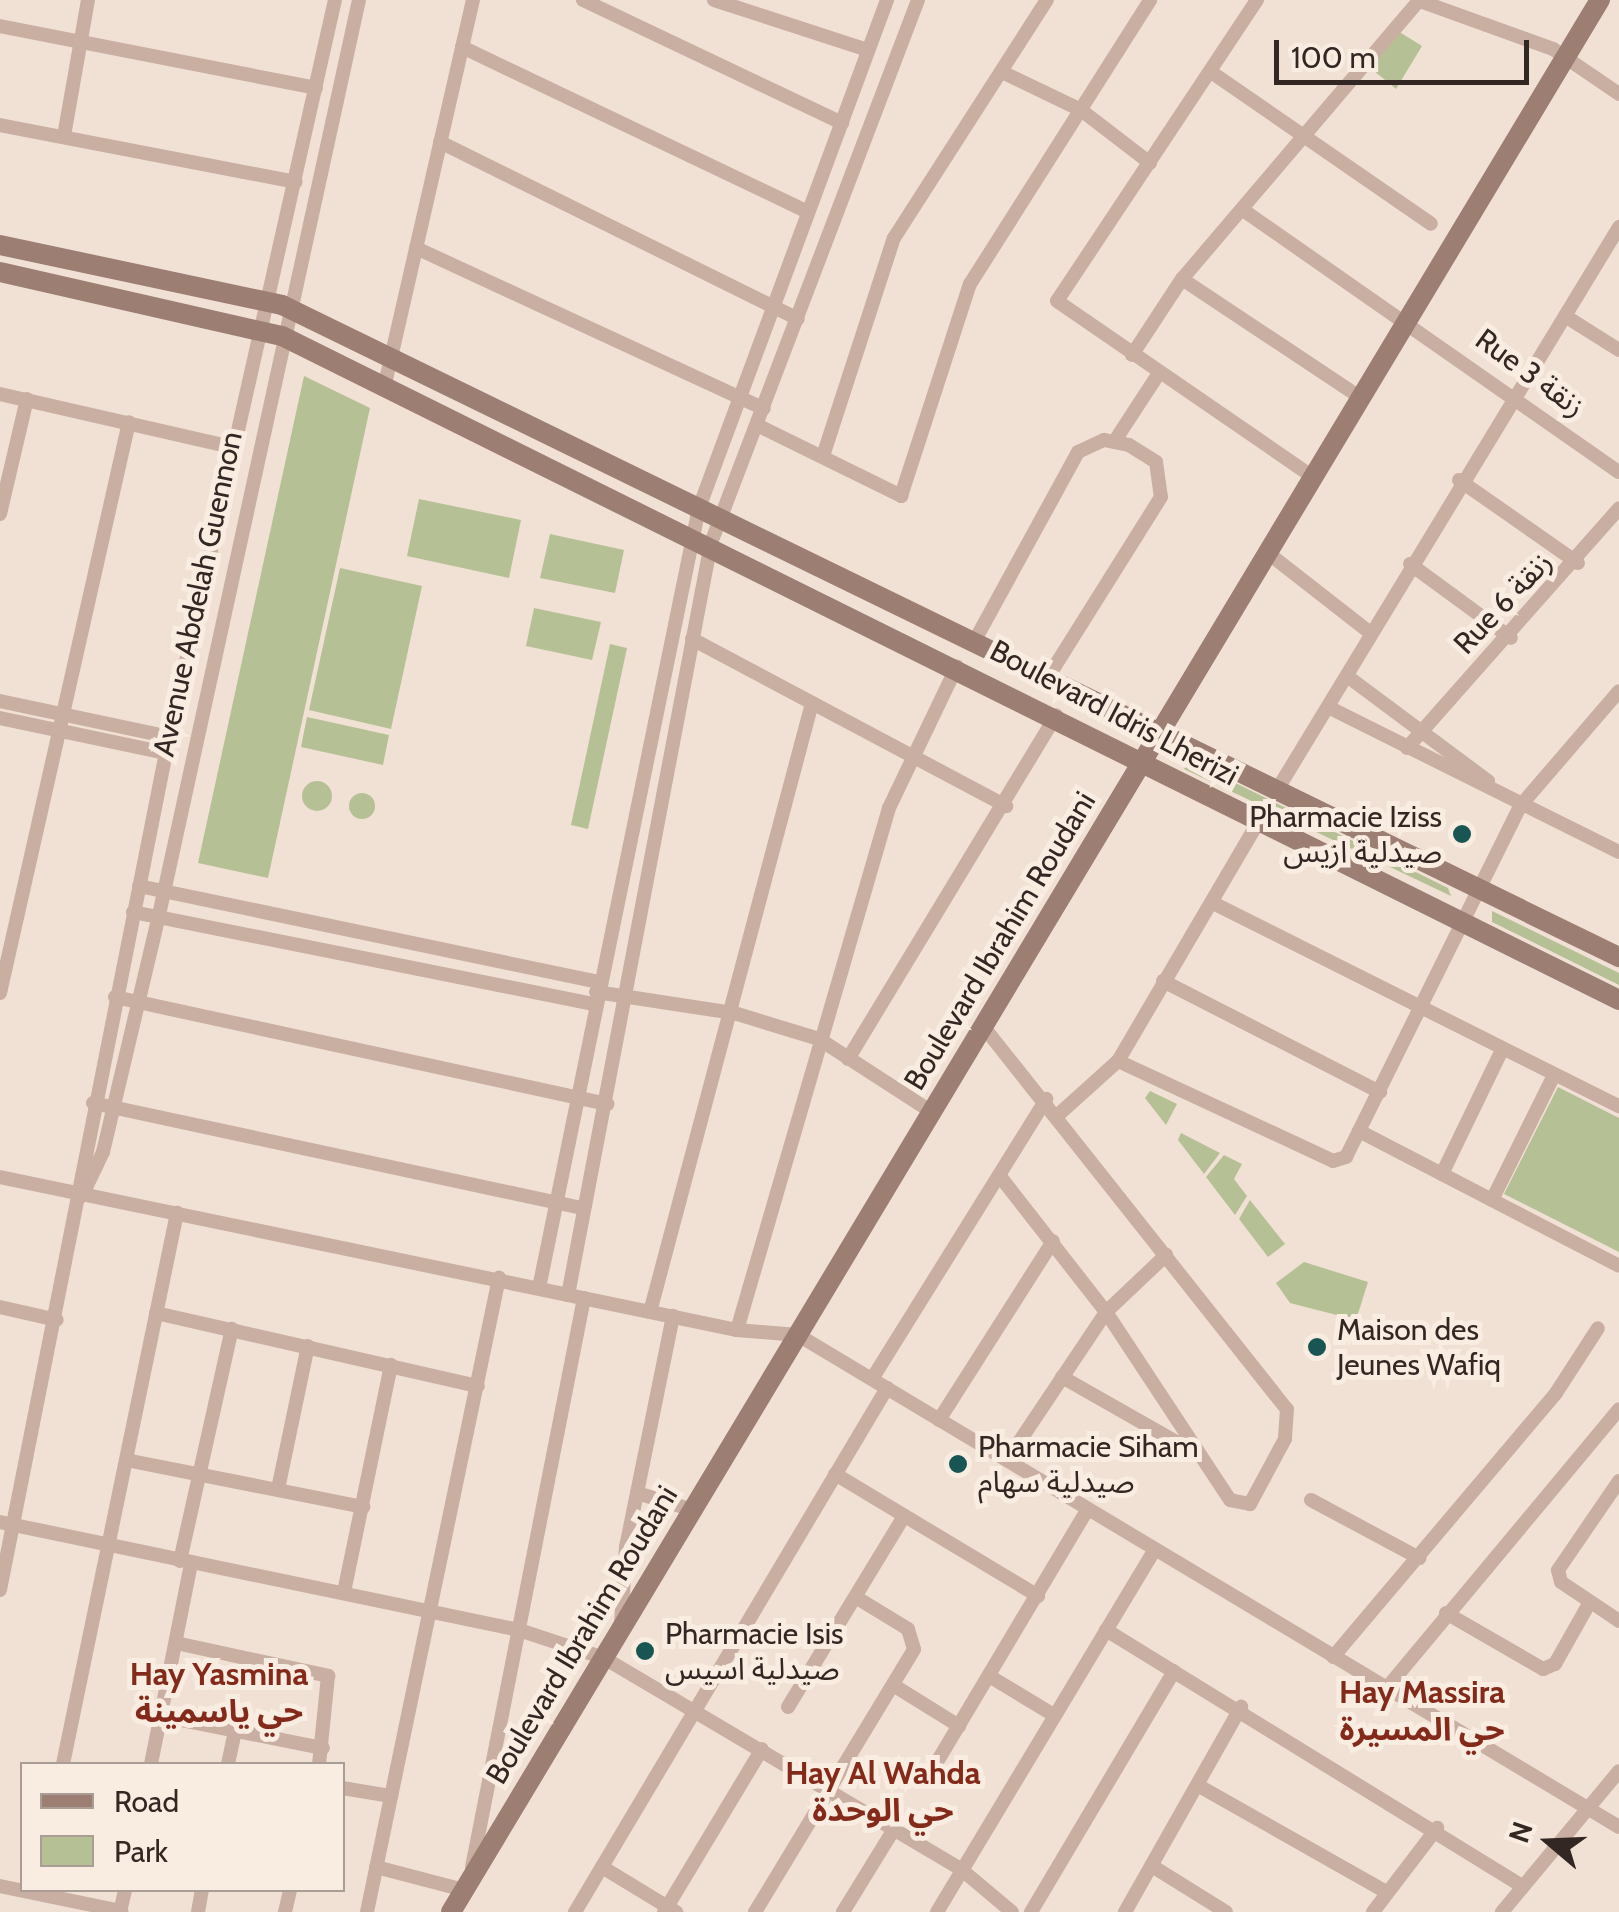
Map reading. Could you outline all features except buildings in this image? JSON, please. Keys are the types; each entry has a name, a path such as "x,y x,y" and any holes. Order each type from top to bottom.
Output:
{"main road":[{"name":"Boulevard Ibrahim Roudani","path":"451,1912 1600,0"},
{"name":"Boulevard Idris Lherizi","path":"0,244 262,299 292,310 1619,958"},
{"name":"Boulevard Idris Lherizi","path":"0,272 257,327 282,336 958,665 1140,764 1619,1000"}],"street":[{"path":"64,136 88,0"},
{"name":"Avenue Abdelah Guennon","path":"0,1590 7,1524 57,1320 82,1196 93,1103 169,737 262,299 296,182 336,0"},
{"name":"Avenue Abdelah Guennon","path":"82,1196 113,1106 158,915 282,336 292,310 360,0"},
{"path":"385,384 472,0"},
{"path":"583,0 842,123"},
{"path":"714,0 868,50"},
{"path":"568,1295 692,638 702,539 699,508 887,0"},
{"path":"539,1288 596,993 702,539 722,518 918,0"},
{"path":"822,456 894,238 1047,0"},
{"path":"758,425 901,496 970,284 1150,0"},
{"path":"1257,0 1057,301 1313,477"},
{"path":"1132,355 1182,280 1418,0 1566,57 1619,94"},
{"path":"0,26 316,88"},
{"path":"462,48 808,212"},
{"path":"1002,72 1081,110 1150,163"},
{"path":"1211,72 1431,224"},
{"path":"0,125 296,182"},
{"path":"440,142 798,318"},
{"name":"Rue 3 زنقة","path":"1244,210 1409,318 1619,472"},
{"path":"1277,790 1459,480 1618,229"},
{"path":"416,248 764,408"},
{"path":"1182,280 1361,398"},
{"path":"1566,316 1619,350"},
{"path":"974,642 1078,452 1116,439 1160,373"},
{"path":"0,394 232,447"},
{"path":"1,506 28,399"},
{"path":"0,994 128,422"},
{"path":"1046,680 1161,497 1156,462 1116,439"},
{"path":"1459,480 1578,563"},
{"name":"Rue 6 زنقة","path":"1408,748 1419,730 1578,563 1619,508"},
{"path":"1268,553 1370,632"},
{"path":"1410,564 1510,638"},
{"path":"692,638 1006,806"},
{"path":"737,1330 819,1039 909,755 958,665"},
{"path":"1346,676 1521,805"},
{"path":"1118,1062 1332,1161 1346,1158 1521,805 1619,691"},
{"path":"0,701 60,723 166,753"},
{"path":"650,1312 734,1013 812,703"},
{"path":"1328,708 1521,805 1616,845"},
{"path":"848,1059 1006,806 1056,715"},
{"path":"0,718 169,737"},
{"path":"1058,1114 1118,1062 1258,822"},
{"path":"139,886 596,993"},
{"path":"1214,903 1619,1106"},
{"path":"133,912 596,993 734,1013 819,1039 932,1112"},
{"path":"1162,981 1380,1092"},
{"path":"115,997 606,1104"},
{"path":"984,1026 1058,1114 1290,1418 1248,1506 1230,1500 1106,1312 1002,1179"},
{"path":"1442,1174 1502,1050"},
{"path":"1492,1200 1554,1075"},
{"path":"872,1379 1002,1179 1046,1099"},
{"path":"93,1103 582,1208"},
{"path":"1359,1131 1619,1266"},
{"path":"0,1177 737,1330 798,1334 1619,1827"},
{"path":"64,1762 178,1212"},
{"path":"939,1420 1053,1241"},
{"path":"1007,1460 1106,1312 1166,1255"},
{"path":"367,1912 499,1278"},
{"path":"376,1866 467,1885 584,1298"},
{"path":"0,1307 57,1320"},
{"path":"156,1313 478,1386"},
{"path":"620,1630 637,1493 672,1316"},
{"path":"1333,1657 1556,1393 1598,1328"},
{"path":"151,1762 176,1643 198,1475 232,1329"},
{"path":"278,1489 308,1346"},
{"path":"344,1592 391,1365"},
{"path":"1062,1377 1201,1456"},
{"path":"575,1912 887,1388"},
{"path":"1386,1689 1619,1409"},
{"path":"126,1460 363,1507"},
{"path":"835,1474 1038,1596"},
{"path":"1616,1490 1558,1570 1561,1582 1619,1621"},
{"path":"637,1493 693,1510"},
{"path":"1311,1500 1420,1558"},
{"path":"928,1777 1088,1509"},
{"path":"788,1707 904,1516"},
{"path":"7,1524 519,1630 604,1658 962,1870 1012,1912"},
{"path":"937,1912 1154,1549"},
{"path":"754,1912 893,1685 912,1634 857,1598"},
{"path":"1446,1614 1542,1669 1555,1664 1590,1602"},
{"path":"1106,1630 1174,1672 1242,1707 1521,1885"},
{"path":"176,1643 321,1673 333,1691 320,1762"},
{"path":"1031,1912 1174,1672"},
{"path":"988,1676 1054,1715"},
{"path":"893,1685 959,1726"},
{"path":"1124,1912 1242,1707"},
{"path":"161,1716 323,1748"},
{"path":"228,1762 235,1730"},
{"path":"602,1867 669,1910 762,1749"},
{"path":"1502,1912 1619,1771"},
{"path":"1199,1786 1386,1892"},
{"path":"345,1788 391,1796"},
{"path":"1373,1912 1437,1828"},
{"path":"843,1912 894,1829"},
{"path":"1152,1866 1226,1912"},
{"path":"40,1892 121,1911"}],"green space":[{"path":"1398,31 1422,46 1396,89 1368,66"},
{"path":"304,376 370,408 268,878 198,863"},
{"path":"419,499 521,520 509,578 407,556"},
{"path":"550,534 624,550 615,593 540,578"},
{"path":"340,568 422,586 391,729 309,710"},
{"path":"534,608 601,622 592,660 526,646"},
{"path":"610,644 627,648 588,829 571,825"},
{"path":"307,717 389,735 383,765 301,747"},
{"path":"1189,760 1448,888 1451,896 1184,769"},
{"path":"317,781 328,785 332,796 328,807 317,811 306,807 302,796 306,785"},
{"path":"362,793 371,797 375,806 371,815 362,819 353,815 349,806 353,797"},
{"path":"1492,911 1619,973 1619,985 1492,922"},
{"path":"1558,1087 1619,1118 1619,1252 1504,1194"},
{"path":"1150,1091 1177,1104 1166,1125 1145,1098"},
{"path":"1181,1133 1220,1153 1204,1174 1178,1140"},
{"path":"1224,1155 1242,1164 1234,1179 1247,1196 1235,1215 1206,1177"},
{"path":"1250,1200 1285,1244 1268,1257 1239,1219"},
{"path":"1304,1262 1368,1282 1356,1320 1290,1303 1276,1283"}],"place":[{"name":"Pharmacie Iziss صيدلية ازيس","path":"1462,834"},
{"name":"Maison des Jeunes Wafiq","path":"1317,1347"},
{"name":"Pharmacie Siham صيدلية سهام","path":"958,1464"},
{"name":"Pharmacie Isis صيدلية اسيس","path":"645,1651"}],"district":[{"name":"Hay Yasmina حي ياسمينة","path":"219,1694"},
{"name":"Hay Massira حي المسيرة","path":"1422,1712"},
{"name":"Hay Al Wahda حي الوحدة","path":"883,1792"}]}
